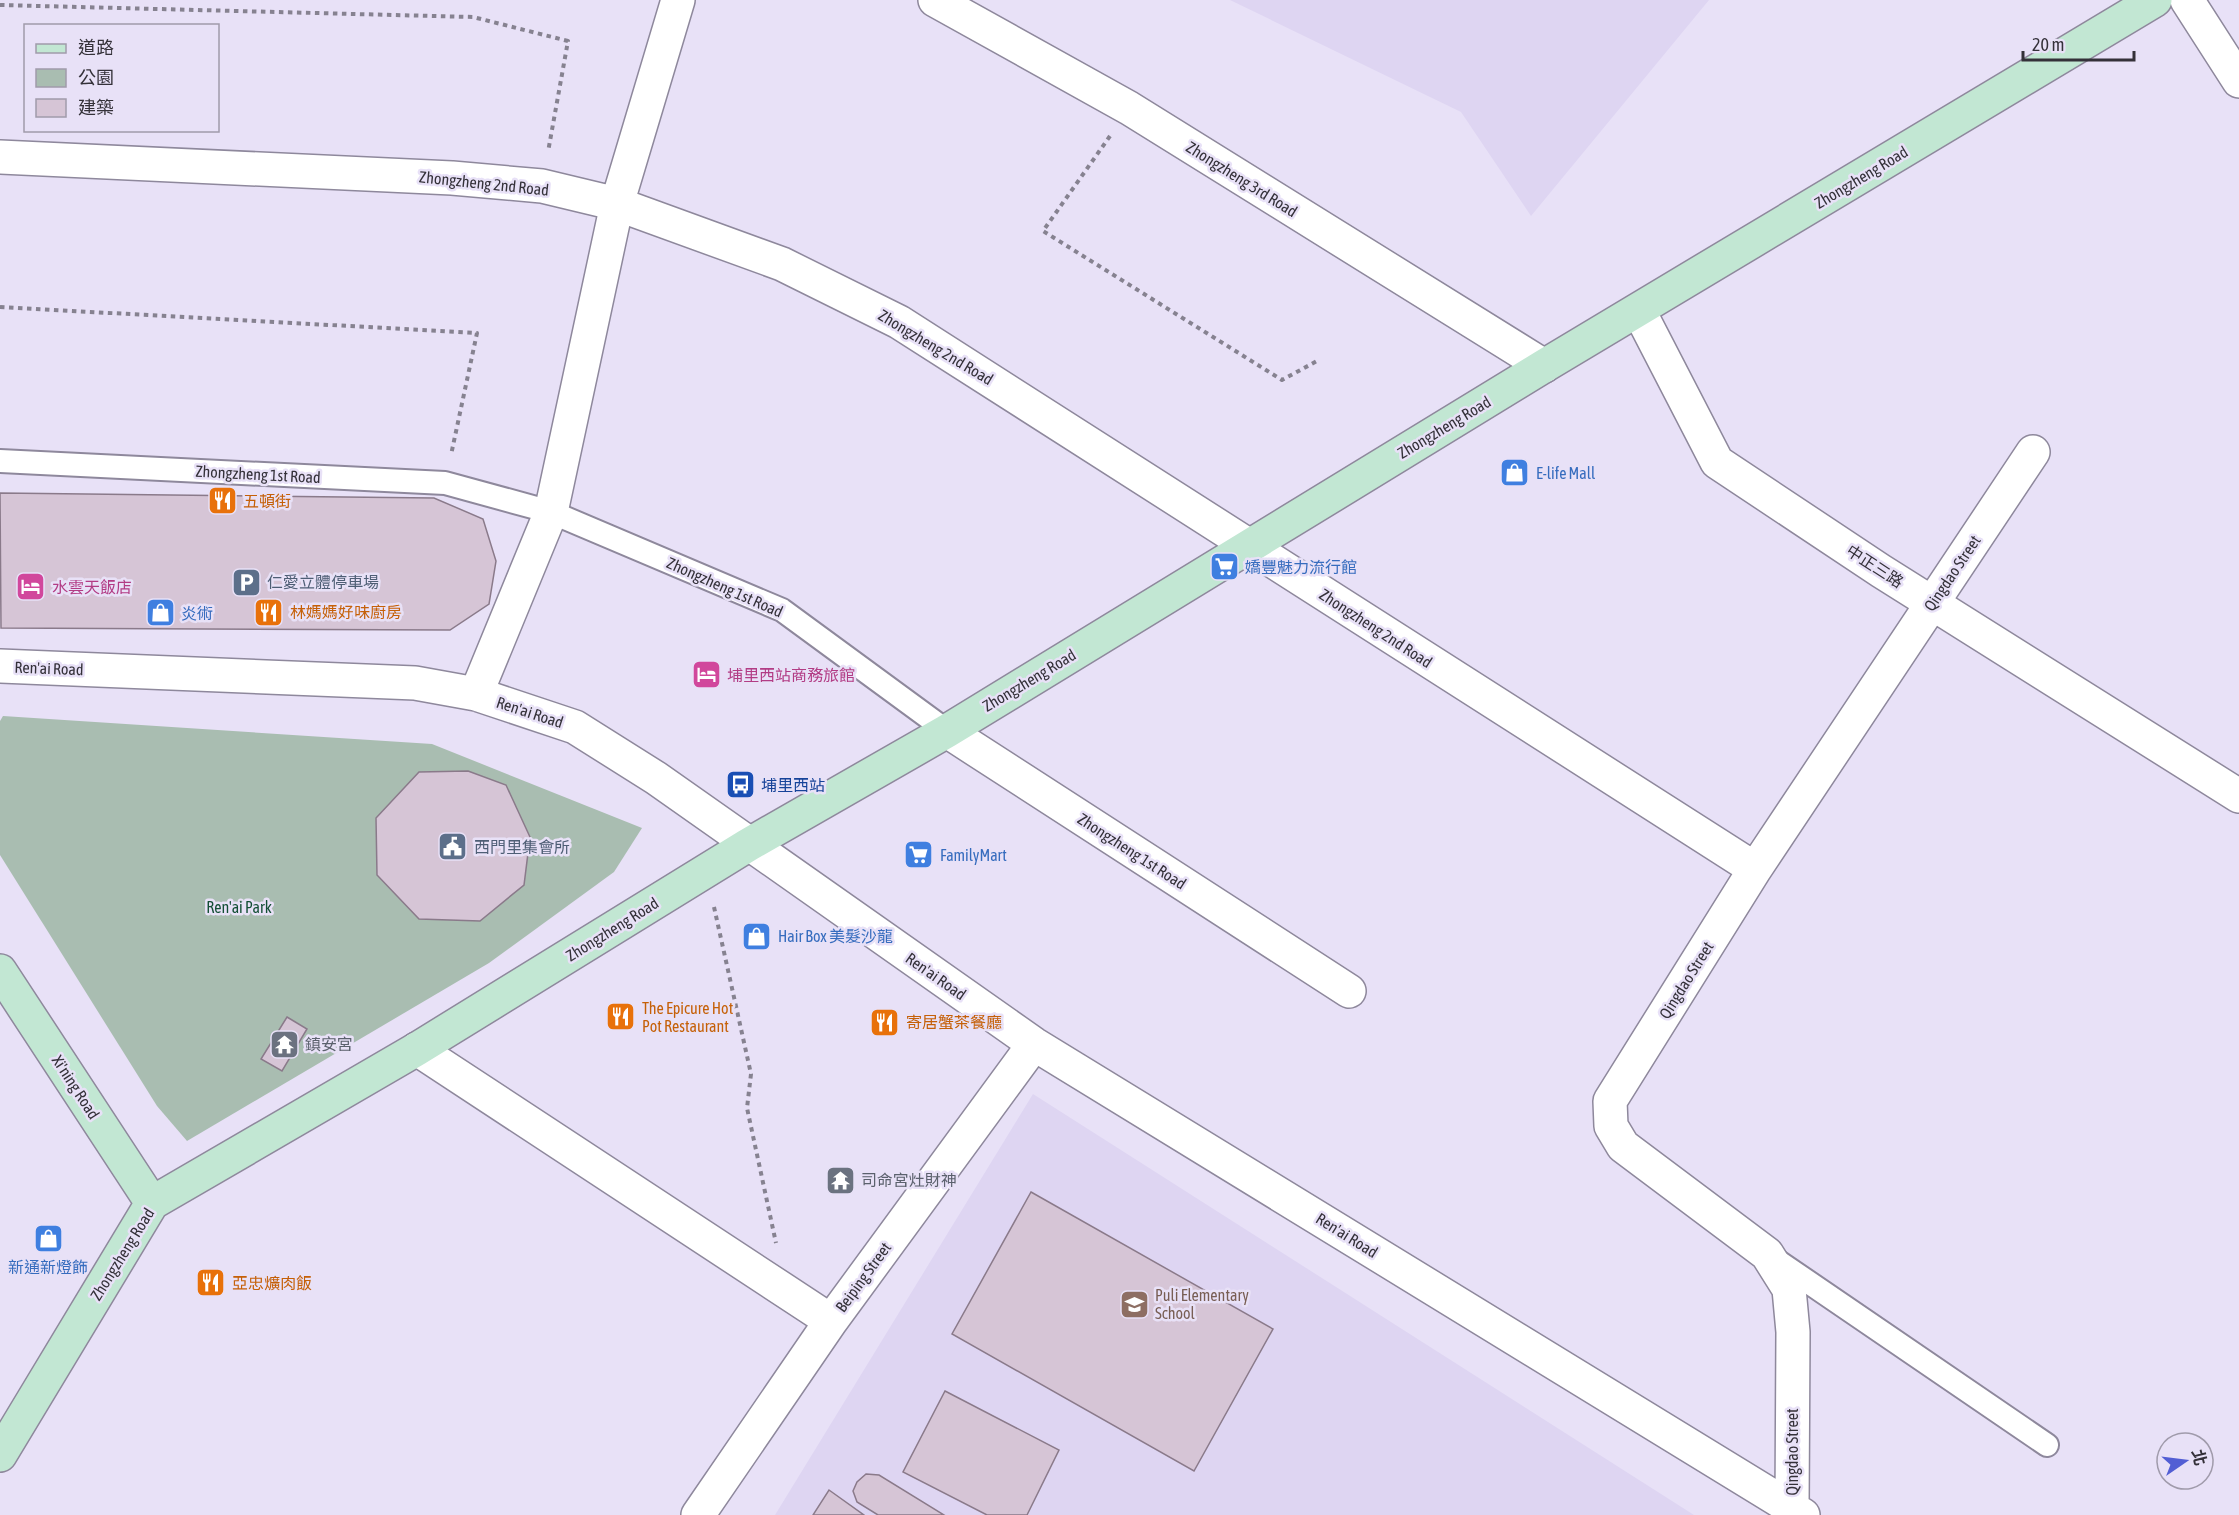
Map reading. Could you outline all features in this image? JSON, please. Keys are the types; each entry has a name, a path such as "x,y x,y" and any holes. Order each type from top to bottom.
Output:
{"street":[{"path":"477,694 551,512 617,204 678,0"},
{"name":"Zhongzheng 3rd Road","path":"935,0 1129,108 1544,366"},
{"name":"Zhongzheng Road","path":"0,1455 152,1203 417,1049 748,845 947,731 1544,366 2155,0"},
{"path":"2187,0 2239,81"},
{"name":"Zhongzheng 2nd Road","path":"0,157 452,178 542,186 617,204 782,264 899,321 1755,869"},
{"name":"中正三路","path":"1639,311 1717,462 1931,603 2239,796"},
{"name":"Qingdao Street","path":"1797,1512 1793,1332 1789,1289 1767,1254 1623,1146 1611,1126 1610,1101 1755,869 2033,452"},
{"name":"Ren'ai Road","path":"0,666 415,683 477,694 575,727 656,778 748,845 1034,1044 1797,1512"},
{"name":"Zhongzheng 1st Road","path":"947,731 1349,991"},
{"name":"Xi'ning Road","path":"0,971 152,1203"},
{"name":"Beiping Street","path":"698,1515 831,1321 1034,1044"},
{"path":"417,1049 831,1321"}],"lane":[{"name":"Zhongzheng 1st Road","path":"0,461 445,483 551,512 782,610 947,731"},
{"path":"1767,1254 2047,1445"}],"path":[{"path":"0,5 473,17 567,41 542,186"},
{"path":"1129,108 1043,231 1282,381 1317,361"},
{"path":"0,307 477,333 445,483"},
{"path":"706,871 751,1074 747,1108 761,1178 773,1221 783,1290"}],"shaded area":[{"path":"1230,0 1709,0 1531,216 1461,112"},
{"name":"Puli Elementary School","path":"1033,1094 1694,1515 775,1515"}],"green space":[{"name":"Ren'ai Park","path":"3,716 432,744 642,828 614,872 489,963 187,1141 157,1106 0,855 0,721"}],"building":[{"name":"仁愛立體停車場","path":"0,493 434,498 483,519 496,561 489,604 450,630 1,628"},
{"name":"西門里集會所","path":"468,771 506,785 530,837 524,885 480,921 419,919 377,875 376,818 419,772"},
{"name":"鎮安宮","path":"287,1017 307,1029 282,1071 261,1059"},
{"path":"1031,1192 1273,1329 1194,1471 952,1334"},
{"path":"945,1391 1059,1450 1027,1515 987,1515 903,1472"},
{"path":"866,1474 879,1475 944,1515 878,1515 857,1502 853,1491 857,1482"},
{"path":"829,1490 864,1515 813,1515"}],"place":[{"name":"E-life Mall","path":"1515,473"},
{"name":"五頓街","path":"222,501"},
{"name":"嬌豐魅力流行館","path":"1224,567"},
{"name":"仁愛立體停車場","path":"246,582"},
{"name":"水雲天飯店","path":"31,587"},
{"name":"林媽媽好味廚房","path":"269,612"},
{"name":"炎術","path":"160,613"},
{"name":"埔里西站商務旅館","path":"706,675"},
{"name":"埔里西站","path":"740,785"},
{"name":"西門里集會所","path":"453,847"},
{"name":"FamilyMart","path":"919,855"},
{"name":"Hair Box 美髮沙龍","path":"757,936"},
{"name":"The Epicure Hot Pot Restaurant","path":"621,1017"},
{"name":"寄居蟹茶餐廳","path":"885,1022"},
{"name":"鎮安宮","path":"284,1044"},
{"name":"司命宮灶財神","path":"840,1180"},
{"name":"新通新燈飾","path":"48,1239"},
{"name":"亞忠爌肉飯","path":"211,1283"},
{"name":"Puli Elementary School","path":"1134,1304"}]}
